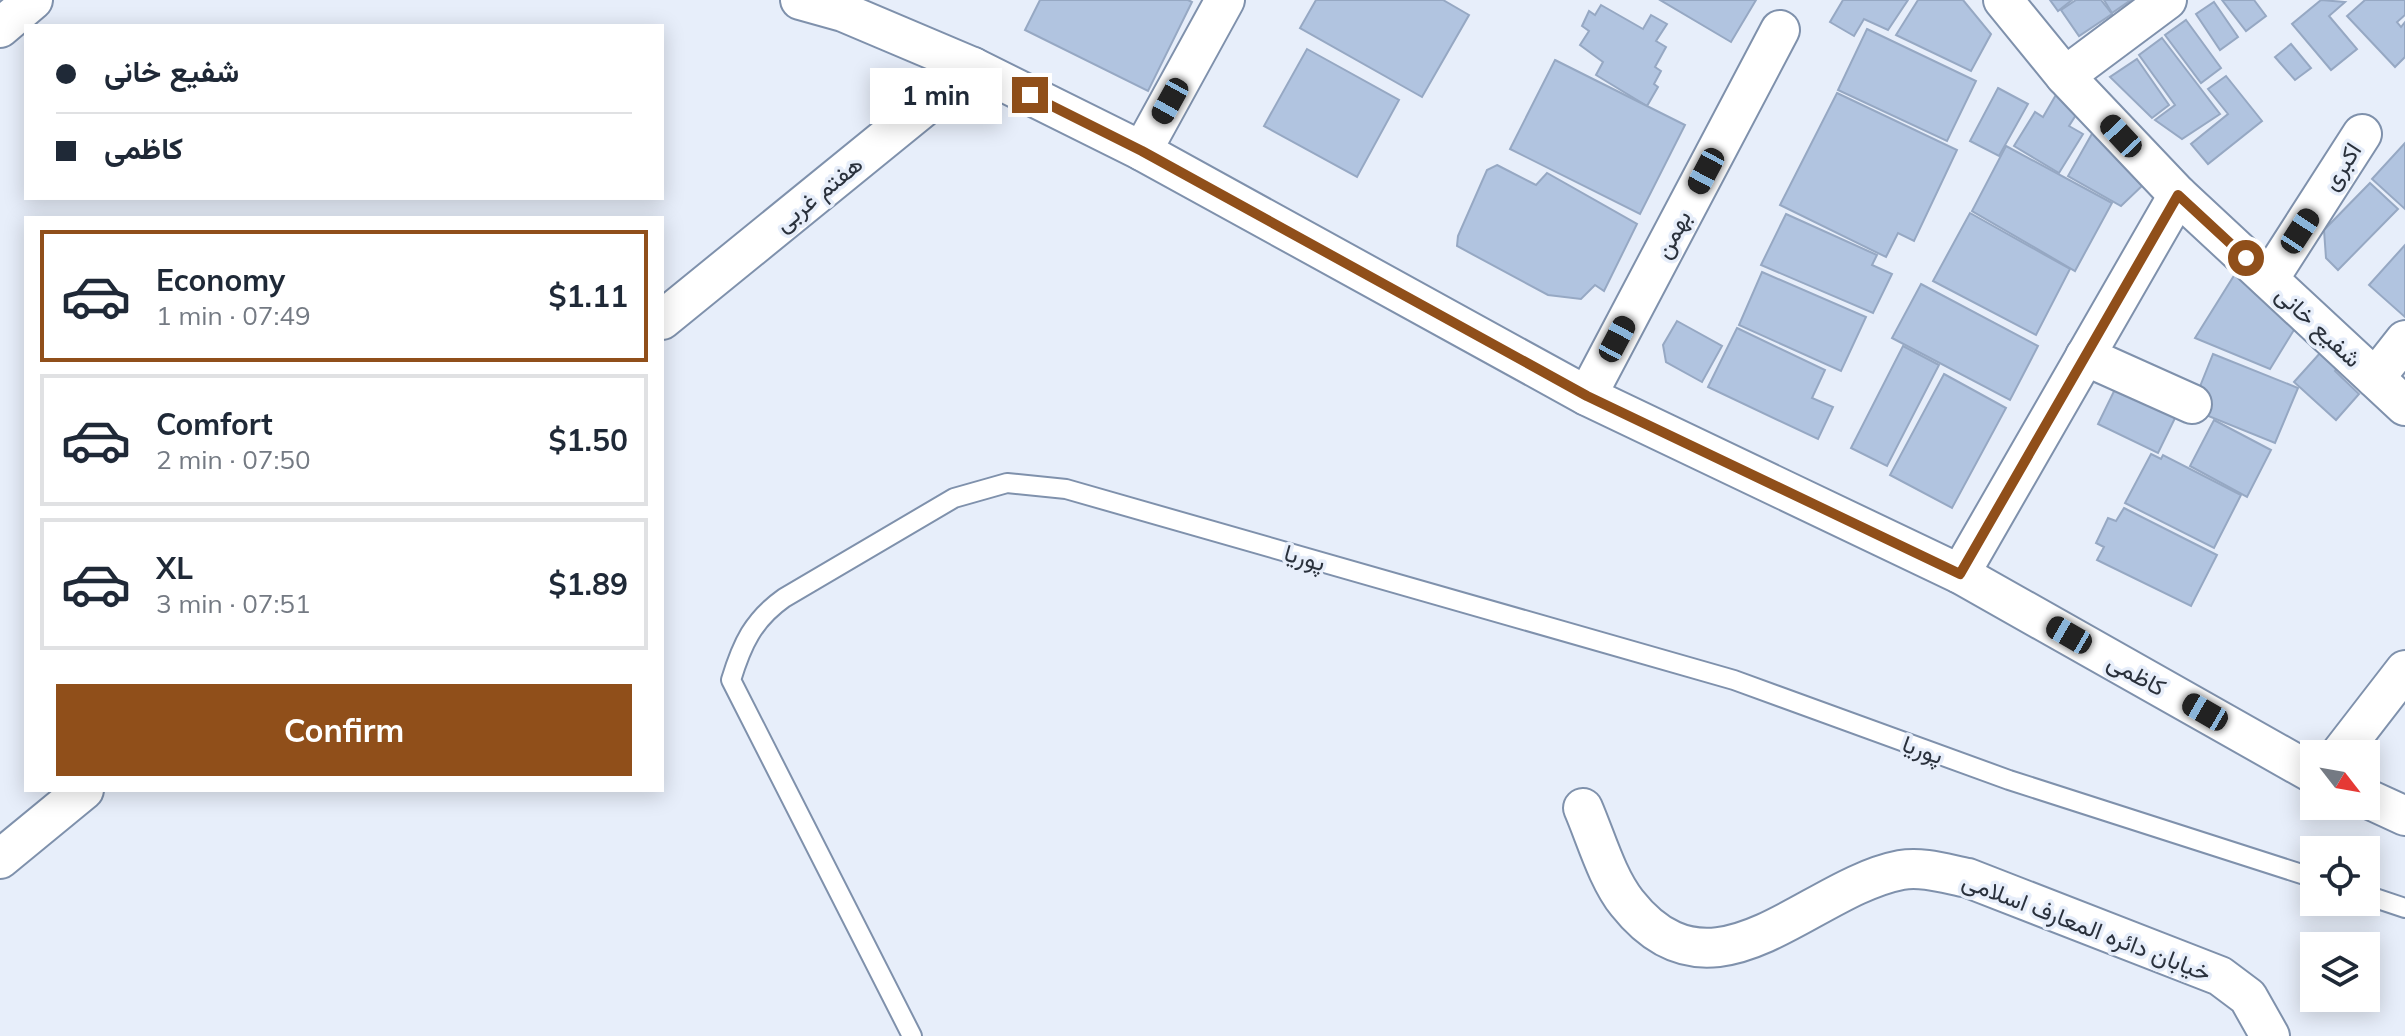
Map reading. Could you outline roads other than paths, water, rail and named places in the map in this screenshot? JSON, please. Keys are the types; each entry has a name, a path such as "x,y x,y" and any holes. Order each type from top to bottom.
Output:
{"street":[{"path":"0,28 33,0"},
{"name":"کاظمی","path":"800,0 843,12 973,67 1142,151 1587,396 1960,574 2300,766"},
{"path":"1142,151 1225,0"},
{"name":"شفیع خانی","path":"2003,0 2065,76 2178,195 2405,406"},
{"path":"2065,76 2167,0"},
{"name":"بهمن","path":"1587,396 1780,30"},
{"name":"هفتم غربی","path":"664,318 973,67"},
{"name":"اکبری","path":"2269,279 2362,134"},
{"path":"1960,574 2178,195"},
{"path":"2375,378 2405,340"},
{"path":"2085,356 2192,404"},
{"path":"2351,740 2405,670"},
{"path":"0,859 82,792"},
{"path":"2380,804 2405,816"},
{"name":"خیابان دائره المعارف اسلامی","path":"1583,808 1625,900 1642,919 1672,942 1705,948 1749,942 1874,879 1903,870 1933,871 1968,878 2220,976 2248,997 2270,1036"}],"lane":[{"name":"پوریا","path":"912,1036 731,680 741,646 761,614 954,498 1007,483 1066,489 1734,680 2009,780 2300,874"},
{"path":"2380,900 2405,908"}]}
